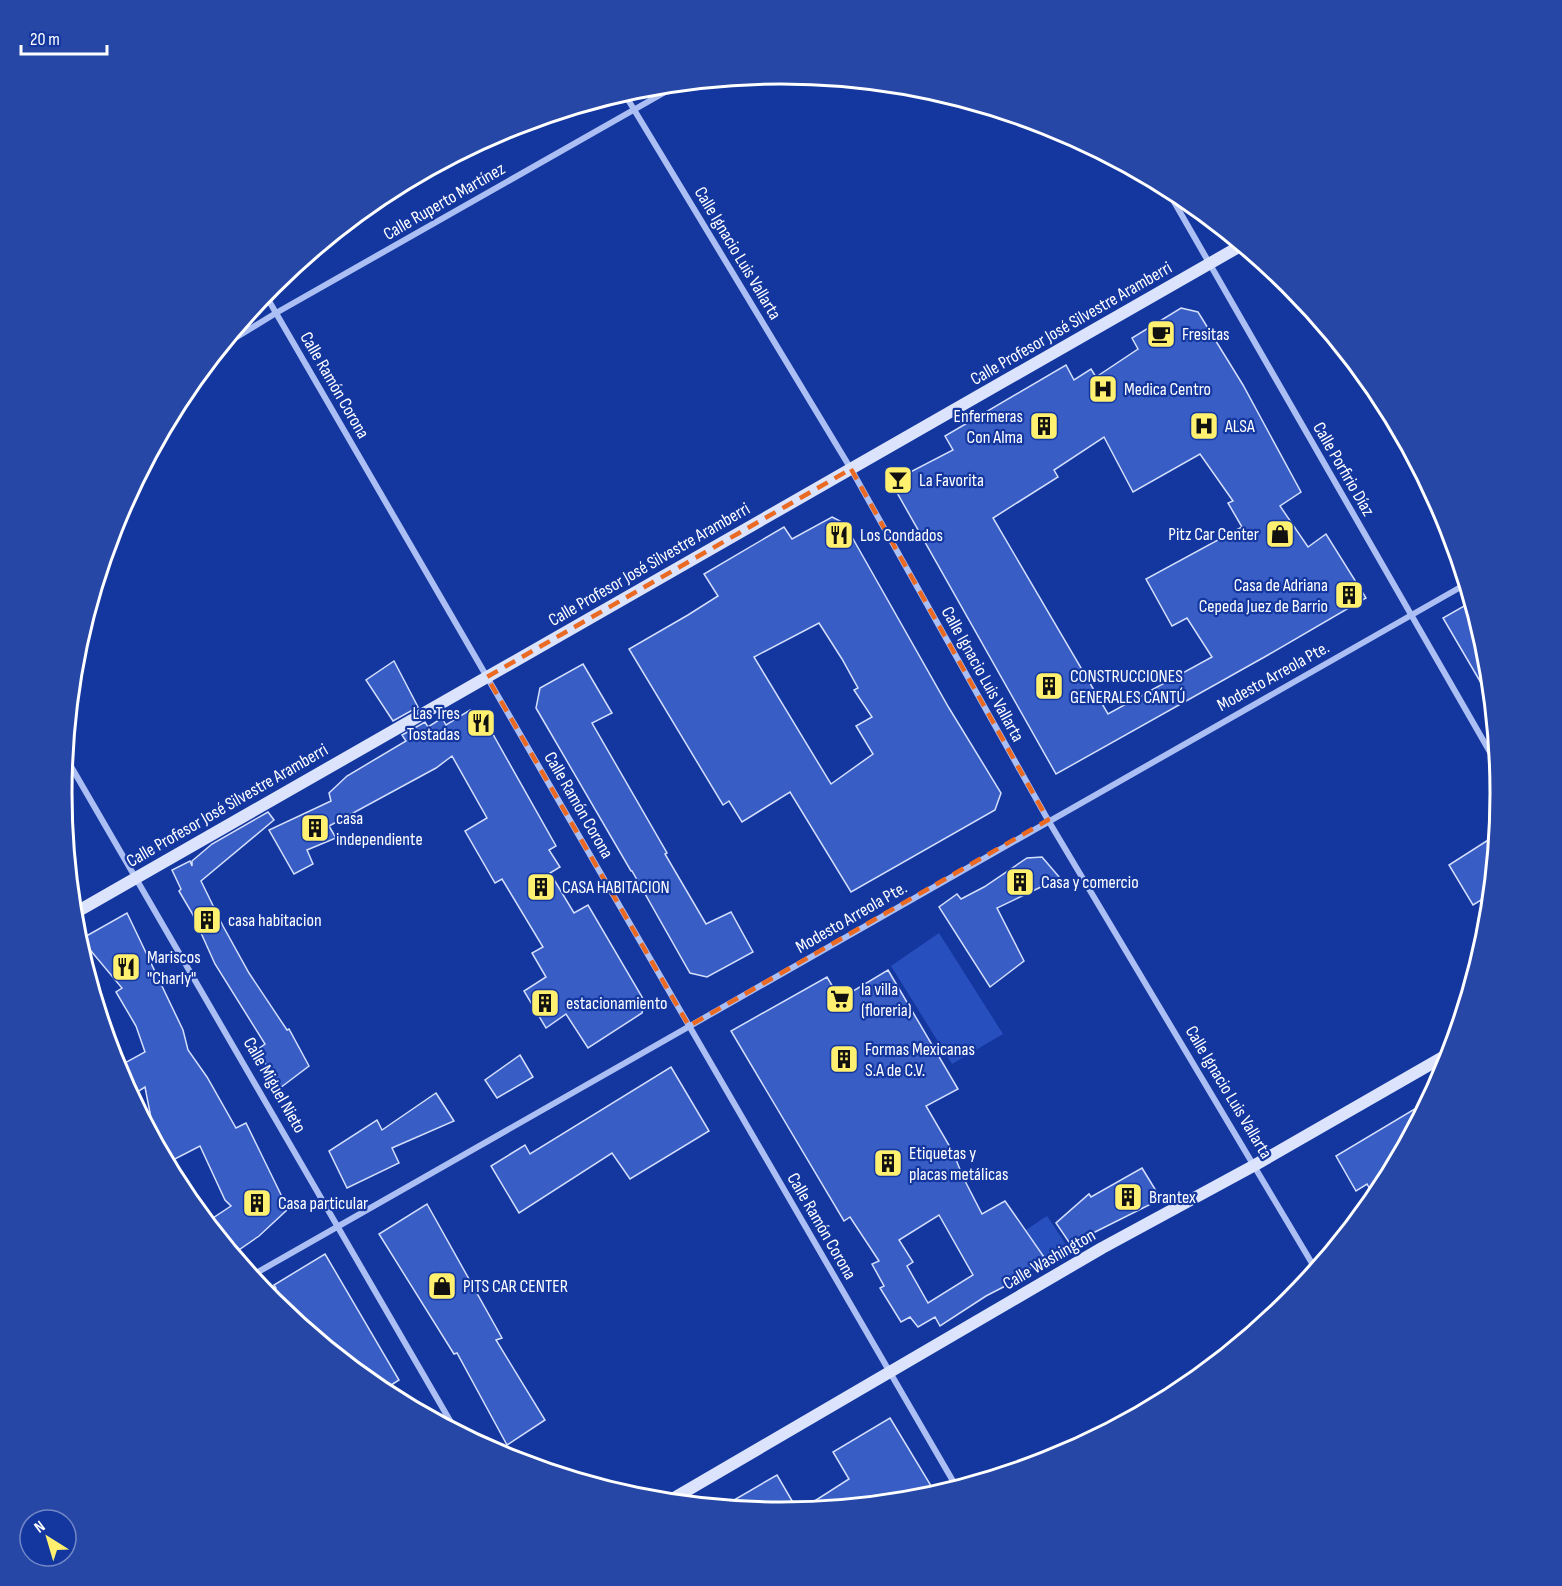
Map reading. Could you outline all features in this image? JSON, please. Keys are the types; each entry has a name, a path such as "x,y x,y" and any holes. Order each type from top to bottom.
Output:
{"main road":[{"name":"Calle Profesor José Silvestre Aramberri","path":"82,909 1235,249"},
{"name":"Calle Washington","path":"681,1495 1102,1248 1255,1165 1437,1060"}],"street":[{"name":"Calle Ruperto Martínez","path":"241,334 658,95"},
{"name":"Calle Ignacio Luis Vallarta","path":"629,101 851,469 1048,820 1312,1263"},
{"name":"Calle Porfirio Díaz","path":"1174,203 1488,749"},
{"name":"Calle Ramón Corona","path":"270,303 953,1481"},
{"name":"Modesto Arreola Pte.","path":"259,1271 1459,588"},
{"name":"Calle Miguel Nieto","path":"73,770 449,1420"}],"highlighted area":[{"path":"851,469 1048,820 689,1026 487,677"}],"shaded area":[{"path":"939,933 1003,1034 952,1064 891,966"},
{"path":"1047,1216 1069,1249 1047,1263 1026,1230"}],"building":[{"path":"1181,308 1198,312 1243,385 1301,492 1280,506 1308,547 1326,534 1366,598 1056,774 891,482 953,450 945,436 1066,365 1074,380 1091,369 1096,377 1138,349 1132,338","holes":["1104,437 1133,492 1200,454 1233,501 1228,503 1242,527 1146,579 1172,626 1187,618 1212,657 1108,714 993,518 1058,477 1054,470"]},
{"path":"832,517 844,523 949,708 1001,793 995,810 851,892 790,792 742,822 729,801 723,805 629,649 718,596 704,574 784,527 792,539","holes":["819,623 858,688 854,690 872,717 856,726 873,754 831,784 754,657"]},
{"path":"1465,605 1481,683 1443,618"},
{"path":"394,661 418,707 393,721 366,680"},
{"path":"583,664 612,713 592,723 706,924 731,912 753,952 707,977 690,973 536,708 540,688"},
{"path":"470,710 481,713 556,846 549,850 560,867 550,873 574,913 588,905 645,1002 642,1013 588,1048 566,1014 546,1028 524,991 546,977 532,953 543,947 502,879 495,883 465,831 487,818 452,756 436,768 329,826 336,838 307,850 313,864 294,874 269,830 331,801 329,793 347,776 406,741 402,735 425,722 428,727 442,718 446,725"},
{"path":"268,812 274,820 201,881 249,973 287,1030 289,1029 309,1066 280,1088 257,1050 265,1044 215,964 192,913 179,891 181,889 172,870 190,861 192,866 192,861 212,844"},
{"path":"1488,840 1482,900 1473,905 1449,865"},
{"path":"1042,857 1060,878 997,908 1024,961 990,987 939,907 957,894 961,899 984,887 1027,858"},
{"path":"127,913 183,1030 188,1050 207,1077 236,1128 246,1123 288,1209 259,1236 239,1250 214,1218 231,1206 225,1200 200,1146 174,1159 151,1118 145,1087 138,1091 125,1063 145,1052 136,1026 116,992 122,988 90,950 87,936"},
{"path":"888,970 958,1089 926,1106 953,1152 982,1214 1005,1201 1044,1257 1011,1283 986,1296 940,1326 935,1317 918,1327 910,1317 901,1322 880,1288 884,1286 872,1264 879,1261 850,1217 844,1221 731,1031 827,977 840,999","holes":["939,1215 973,1275 928,1303 907,1266 913,1262 899,1240"]},
{"path":"520,1055 533,1077 497,1098 485,1080"},
{"path":"671,1067 709,1131 630,1179 612,1153 519,1213 491,1166 525,1145 530,1154"},
{"path":"436,1093 454,1121 392,1148 399,1163 347,1188 329,1151 377,1120 382,1130"},
{"path":"1417,1108 1370,1189 1367,1184 1356,1191 1336,1156"},
{"path":"1142,1168 1161,1199 1095,1232 1073,1248 1056,1223 1089,1194 1091,1197"},
{"name":"PITS CAR CENTER","path":"427,1204 502,1338 496,1340 545,1420 507,1445 457,1353 454,1354 379,1234"},
{"path":"325,1254 399,1380 391,1385 349,1355 314,1326 280,1294 274,1285"},
{"path":"890,1418 931,1485 874,1496 815,1501 849,1479 833,1452"},
{"path":"777,1475 792,1502 781,1502 734,1500"}],"place":[{"name":"Fresitas","path":"1161,334"},
{"name":"Medica Centro","path":"1103,389"},
{"name":"Enfermeras Con Alma","path":"1044,426"},
{"name":"ALSA","path":"1204,426"},
{"name":"La Favorita","path":"898,480"},
{"name":"Pitz Car Center","path":"1280,534"},
{"name":"Los Condados","path":"839,535"},
{"name":"Casa de Adriana Cepeda Juez de Barrio","path":"1349,595"},
{"name":"CONSTRUCCIONES GENERALES CANTÚ","path":"1049,686"},
{"name":"Las Tres Tostadas","path":"481,723"},
{"name":"casa independiente","path":"315,828"},
{"name":"Casa y comercio","path":"1020,882"},
{"name":"CASA HABITACION","path":"541,887"},
{"name":"casa habitacion","path":"207,920"},
{"name":"Mariscos \"Charly\"","path":"126,967"},
{"name":"la villa (floreria)","path":"840,999"},
{"name":"estacionamiento","path":"545,1003"},
{"name":"Formas Mexicanas S.A de C.V.","path":"844,1059"},
{"name":"Etiquetas y placas metálicas","path":"888,1163"},
{"name":"Brantex","path":"1128,1197"},
{"name":"Casa particular","path":"257,1203"},
{"name":"PITS CAR CENTER","path":"442,1286"}]}
